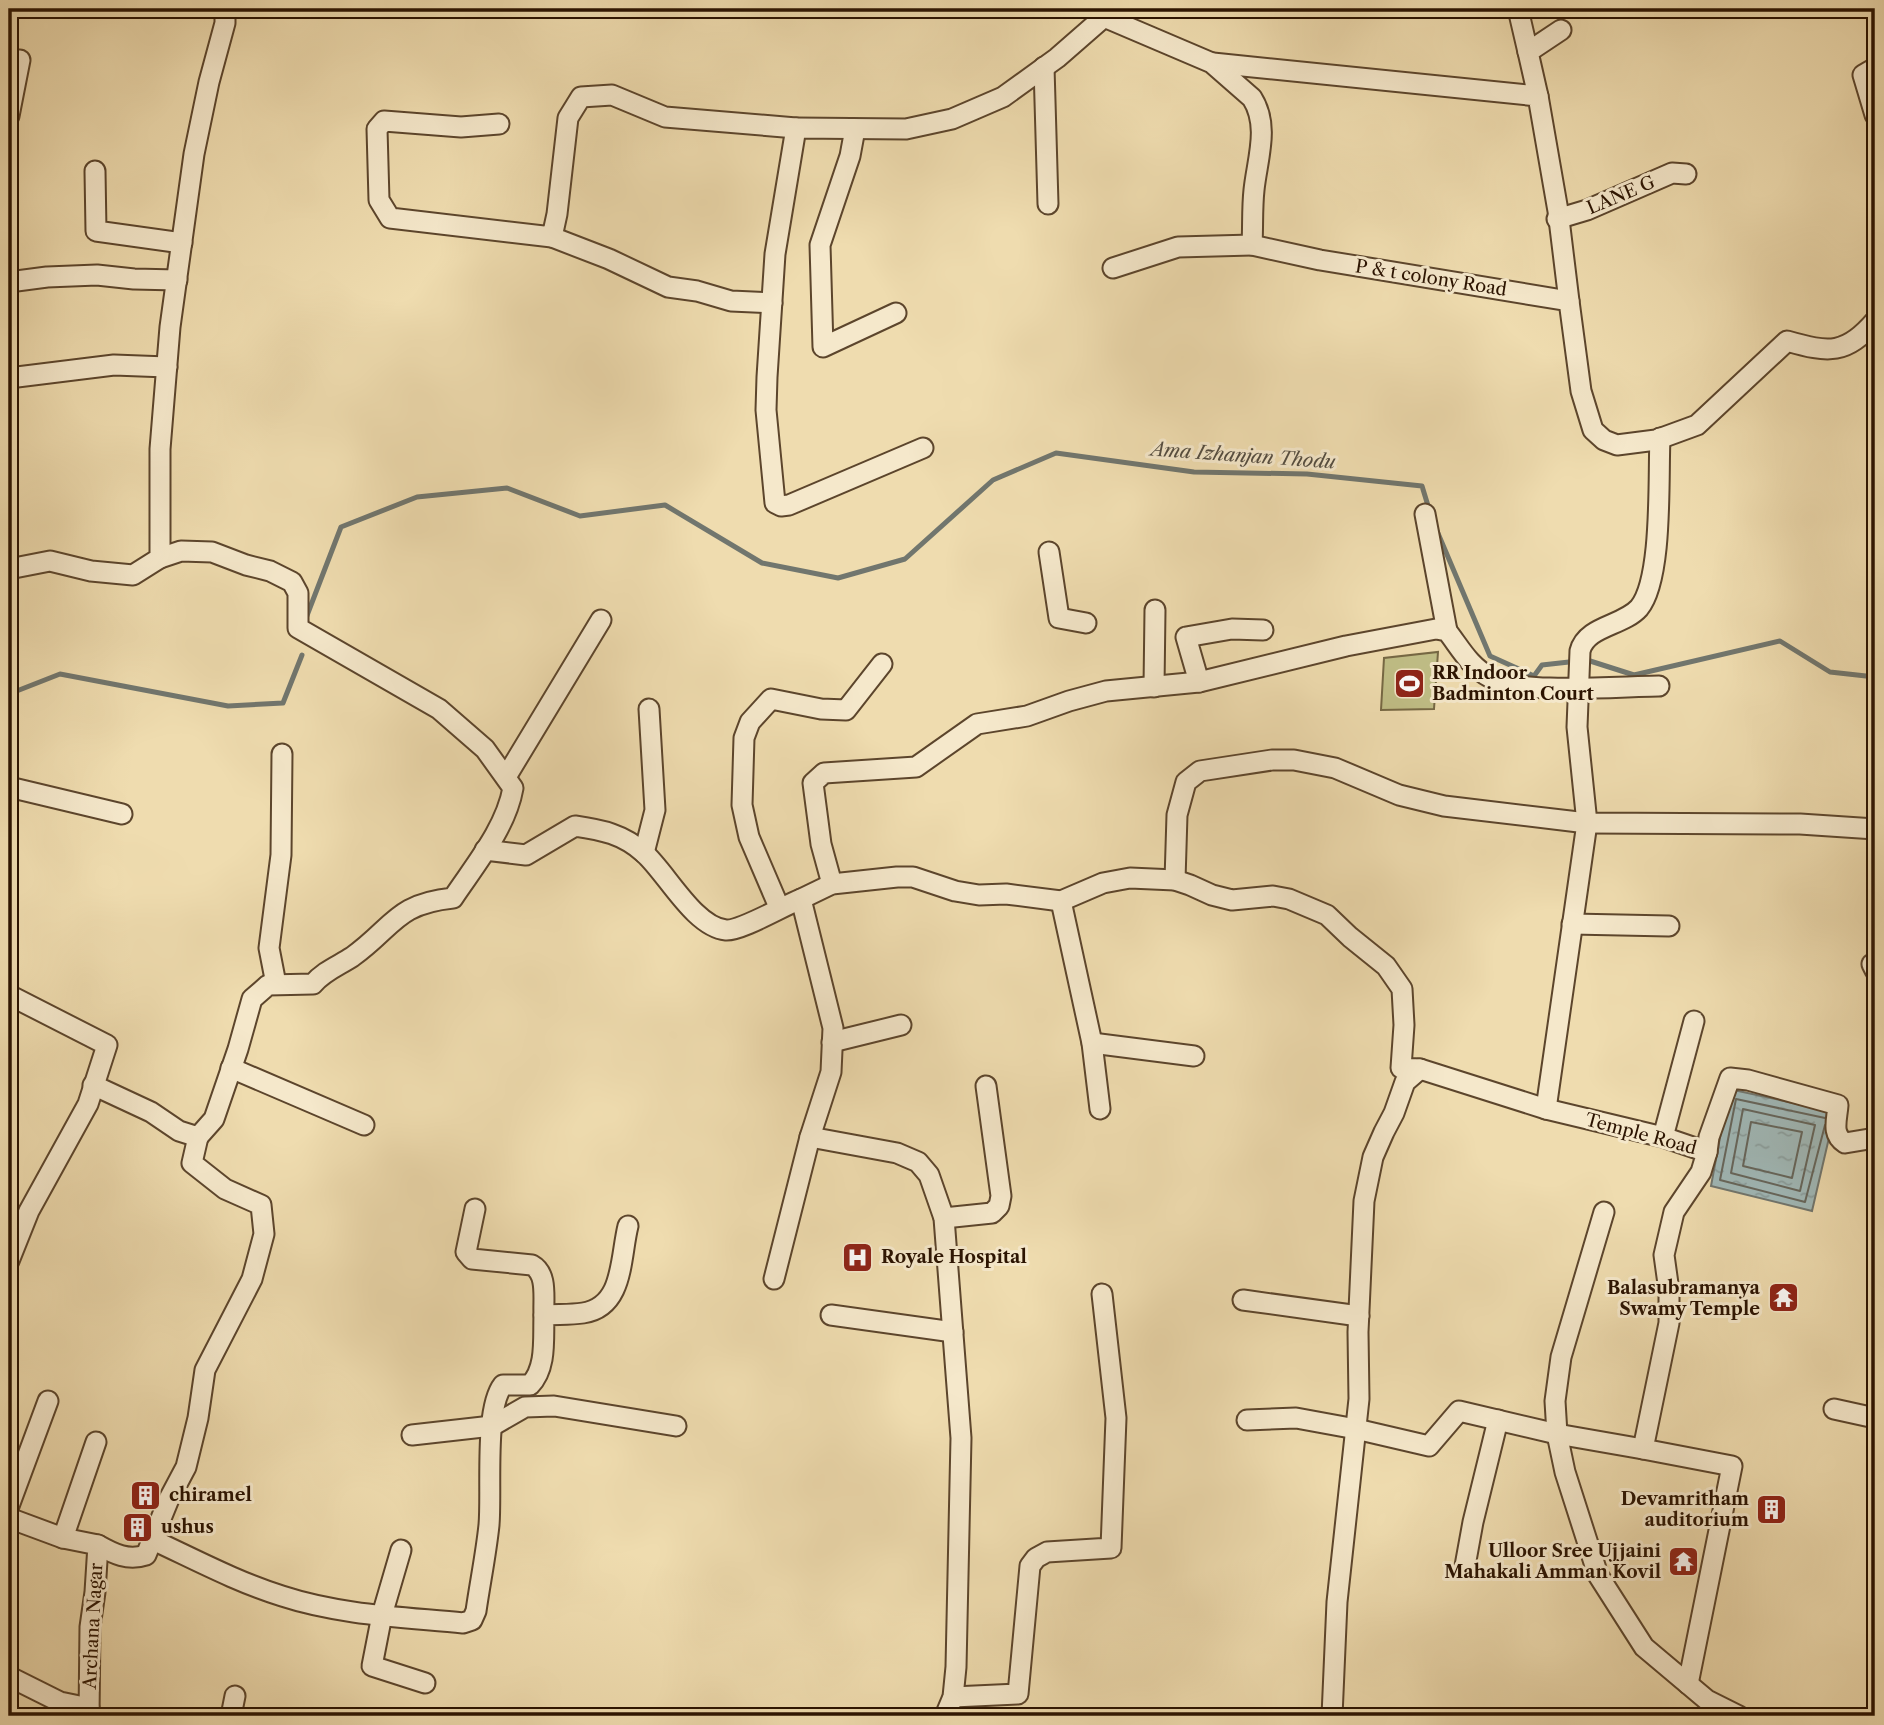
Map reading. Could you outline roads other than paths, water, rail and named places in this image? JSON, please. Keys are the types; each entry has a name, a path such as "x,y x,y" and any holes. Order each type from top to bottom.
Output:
{"street":[{"path":"160,558 160,449 177,280 194,154 225,23 225,9"},
{"path":"1518,9 1538,96 1558,211 1581,391 1593,430 1604,440 1617,445 1660,438 1698,425 1787,341 1816,348 1843,348 1861,338 1875,321"},
{"path":"552,237 568,118 581,97 612,96 665,117 796,128 906,129 952,119 1003,97 1109,13 1212,63 1246,90 1257,105 1262,141 1254,190 1252,245"},
{"path":"1528,52 1561,30"},
{"path":"9,60 20,60 9,116"},
{"path":"1212,63 1538,96"},
{"path":"1044,67 1048,204"},
{"path":"1875,68 1863,75 1875,115"},
{"path":"499,124 461,127 384,121 377,128 379,200 390,218 552,237 609,259 668,287 696,291 731,301 772,303"},
{"path":"796,128 775,254 766,410 775,503 781,506 789,505 923,447"},
{"path":"855,129 850,156 820,245 823,347 896,313"},
{"path":"95,171 96,231 182,243"},
{"name":"LANE G","path":"1557,219 1587,210 1672,173 1686,174"},
{"name":"P & t colony Road","path":"1113,268 1178,247 1252,245 1320,260 1569,301"},
{"path":"9,282 97,275 177,280"},
{"path":"9,378 114,365 167,367"},
{"path":"1546,1109 1587,823 1577,727 1580,651 1584,640 1640,607 1653,579 1660,438"},
{"path":"1425,514 1447,631 1466,658 1493,680 1518,686 1578,680 1659,686"},
{"path":"9,569 50,561 91,571 133,575 160,558 181,551 212,552 270,571 292,583 298,593 298,628 439,709 485,749 513,788 510,804 485,850 453,898 428,900 403,912 354,956 322,973 313,984 268,985 252,999 214,1119 198,1137 192,1163 225,1189 261,1205 264,1234 253,1279 205,1370 187,1467 169,1499 146,1555 137,1558 116,1555 98,1545"},
{"path":"1049,552 1059,618 1086,623"},
{"path":"1154,687 1155,610"},
{"path":"506,777 601,620"},
{"path":"1199,682 1186,637 1232,629 1263,630"},
{"path":"832,884 815,806 813,783 824,773 916,766 977,724 1027,716 1106,691 1199,682 1346,646 1432,629 1447,631"},
{"path":"779,907 750,837 742,804 744,738 750,722 771,699 821,709 846,710 882,664"},
{"path":"645,853 655,810 649,709"},
{"path":"276,984 269,948 281,855 282,754"},
{"path":"1175,880 1177,815 1186,782 1200,771 1272,760 1294,760 1335,768 1399,795 1444,806 1587,823 1800,824 1875,829"},
{"path":"9,787 122,814"},
{"path":"485,850 526,855 575,826 613,833 645,853 689,906 711,924 725,930 741,927 832,884 897,877 913,877 955,891 979,895 1006,894 1061,901 1103,883 1130,878 1175,880 1232,900 1273,896 1289,899 1327,915 1386,966 1402,989 1404,1025 1401,1068 1420,1069"},
{"path":"774,1279 810,1137 831,1072 833,1028 801,899"},
{"path":"1061,901 1092,1043 1100,1109"},
{"path":"1572,924 1669,926"},
{"path":"9,995 107,1045 88,1104 29,1211 9,1261"},
{"path":"1663,1137 1695,1021"},
{"path":"832,1042 901,1025"},
{"path":"1092,1043 1194,1056"},
{"path":"231,1069 364,1125"},
{"path":"1332,1716 1337,1602 1359,1399 1364,1201 1373,1157 1405,1082 1420,1069"},
{"name":"Temple Road","path":"1420,1069 1546,1109 1663,1137 1707,1152 1701,1172 1674,1212 1664,1255 1670,1291 1669,1324 1643,1449"},
{"path":"1707,1152 1709,1137 1730,1079 1748,1080 1838,1105 1835,1130 1839,1139 1845,1143 1875,1138"},
{"path":"93,1085 150,1112 179,1130 198,1137"},
{"path":"944,1218 992,1213 999,1206 1001,1196 986,1086"},
{"path":"810,1137 897,1153 918,1162 929,1175 944,1218 961,1438 953,1697 945,1716"},
{"path":"153,1540 282,1597 329,1608 382,1615 463,1623 471,1620 476,1611 489,1527 492,1426 498,1392 503,1385 530,1385 538,1377 544,1315 543,1276 538,1268 532,1265 472,1259 468,1256 466,1252 475,1209"},
{"path":"1604,1212 1562,1357 1555,1401 1565,1472 1598,1575 1644,1647 1707,1700 1739,1716"},
{"path":"544,1315 584,1313 603,1307 614,1293 628,1226"},
{"path":"953,1697 1018,1694 1030,1566 1036,1558 1047,1552 1111,1548 1116,1418 1102,1294"},
{"path":"1243,1300 1359,1316"},
{"path":"831,1315 953,1332"},
{"path":"9,1506 48,1401"},
{"path":"412,1434 492,1426 525,1407 554,1406 676,1426"},
{"path":"1835,1409 1875,1418"},
{"path":"1247,1420 1296,1418 1429,1446 1459,1411 1558,1434 1732,1466 1688,1684"},
{"path":"1465,1566 1498,1420"},
{"path":"63,1538 96,1442"},
{"name":"Archana Nagar","path":"9,1518 63,1538 98,1545 90,1627 89,1712"},
{"path":"401,1550 382,1615 372,1666 425,1683"},
{"path":"10,1678 51,1699 89,1712"},
{"path":"231,1716 235,1696"}],"water":[{"path":"1729,1089 1835,1112 1812,1211 1711,1186"}],"waterway":[{"name":"Ama Izhanjan Thodu","path":"306,618 341,527 417,497 507,488 580,516 665,505 762,563 838,578 905,559 993,480 1056,453 1194,472 1307,474 1422,486 1429,509"},
{"name":"Ama Izhanjan Thodu","path":"1437,531 1490,656 1534,676 1542,665 1587,660 1634,675 1780,641 1830,672 1875,677"},
{"name":"Ama Izhanjan Thodu","path":"9,694 60,674 228,706 283,703 302,655"}],"place":[{"name":"RR Indoor Badminton Court","path":"1409,683"},
{"name":"Royale Hospital","path":"858,1257"},
{"name":"Balasubramanya Swamy Temple","path":"1783,1298"},
{"name":"chiramel","path":"146,1495"},
{"name":"Devamritham auditorium","path":"1772,1509"},
{"name":"ushus","path":"138,1527"},
{"name":"Ulloor Sree Ujjaini Mahakali Amman Kovil","path":"1684,1561"}]}
